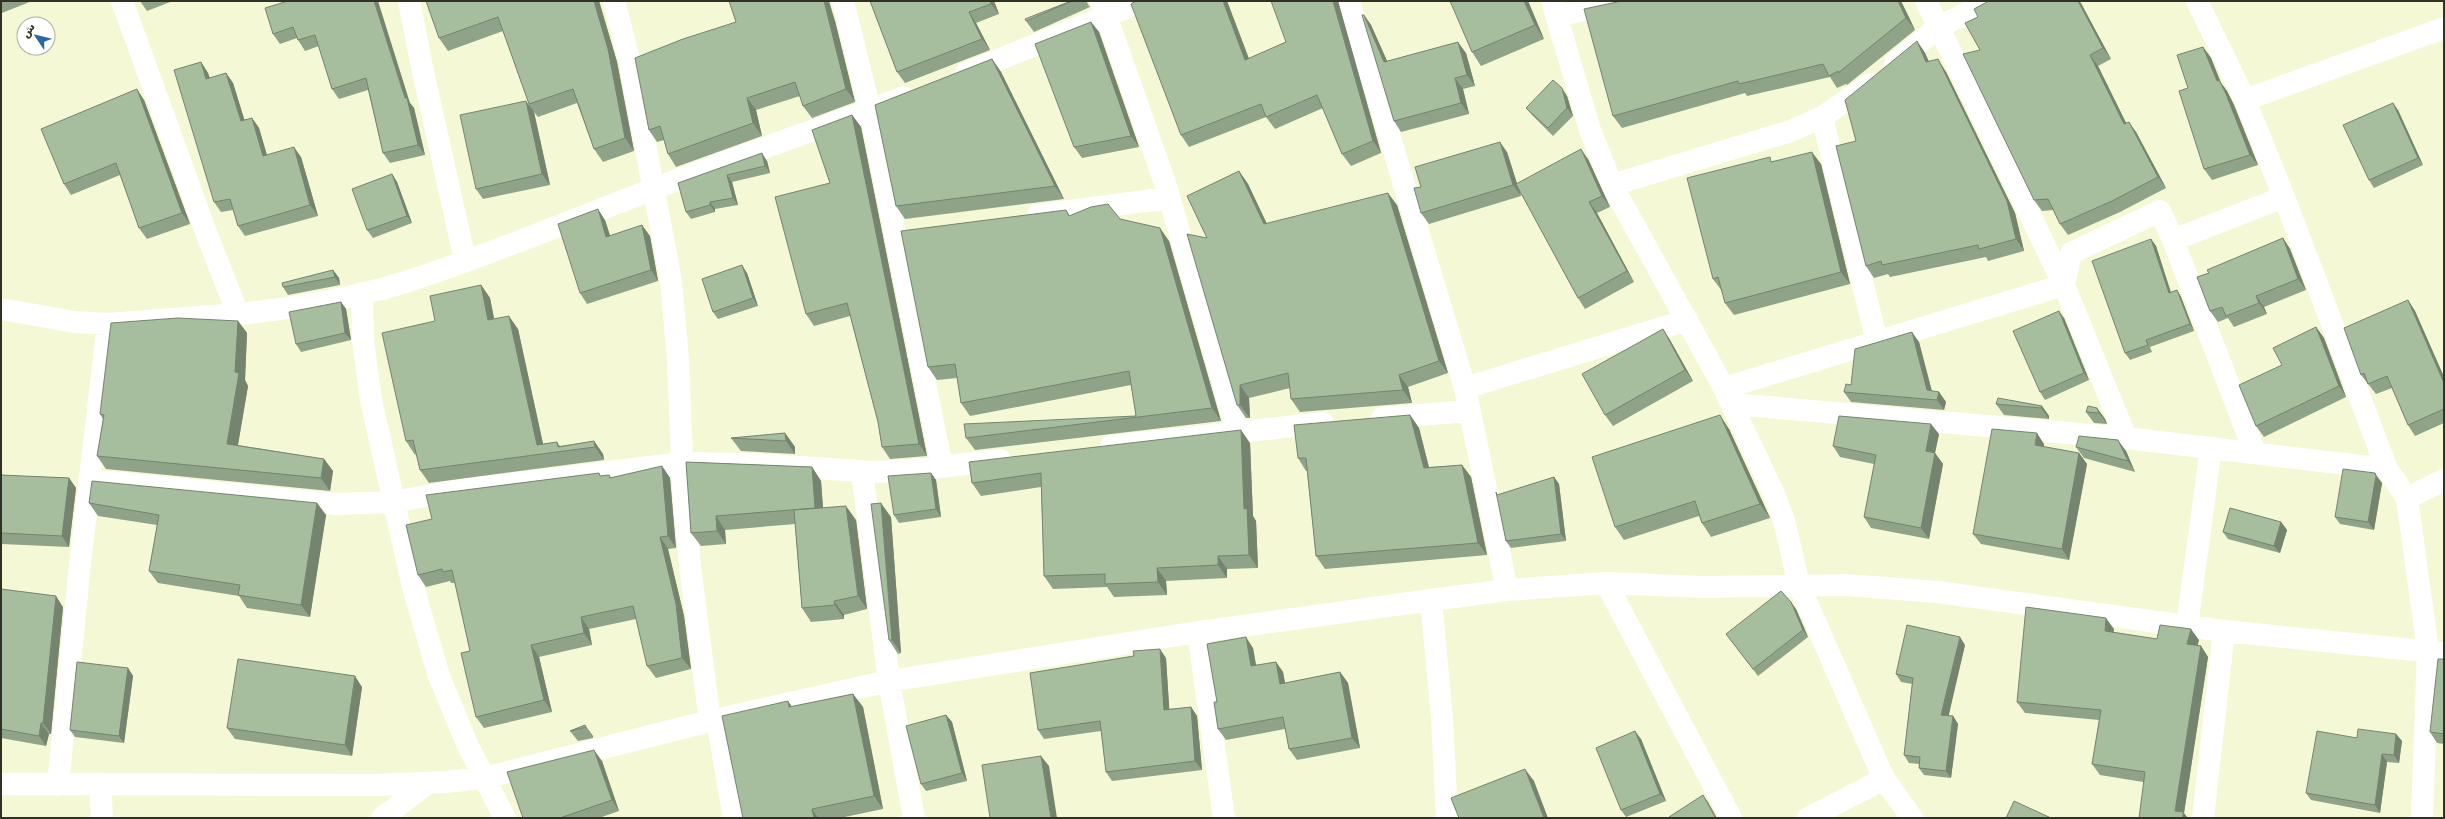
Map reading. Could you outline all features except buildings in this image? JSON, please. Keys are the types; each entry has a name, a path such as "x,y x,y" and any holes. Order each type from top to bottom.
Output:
{"street":[{"path":"122,1 207,235 238,314"},
{"path":"409,1 423,72 465,260"},
{"path":"614,1 629,59 664,236 676,314 682,463 691,575 713,720 734,818"},
{"path":"843,1 870,110 942,467"},
{"path":"950,79 1104,8 1143,1"},
{"path":"1349,1 1465,388 1507,590"},
{"path":"1628,1 1554,8 1590,130 1612,185 1728,396 1773,492 1784,520 1799,585 1884,780 1912,818"},
{"path":"1926,1 2064,284 2126,438"},
{"path":"1612,185 1791,130 1822,117 1847,101 1938,27 1991,1"},
{"path":"2197,1 2245,100 2284,197 2387,469 2406,498 2436,652 2422,818"},
{"path":"1104,8 1170,198 1237,431"},
{"path":"2245,100 2444,28"},
{"path":"1,309 75,322 108,324 275,310 362,293 417,278 921,90"},
{"path":"1822,117 1878,342"},
{"path":"2173,240 2284,197"},
{"path":"1018,217 1170,198"},
{"path":"2064,284 2071,253 2160,211 2173,240 2255,453"},
{"path":"894,233 917,230"},
{"path":"1728,396 1878,342 2064,284"},
{"path":"362,293 366,370 393,502 413,587 439,676 484,778 506,818"},
{"path":"1465,388 1687,320"},
{"path":"58,785 108,324"},
{"path":"1728,396 2126,438 2387,469"},
{"path":"1087,449 1237,431 1351,420 1469,412"},
{"path":"2187,626 2211,448"},
{"path":"90,480 337,504 393,502 459,490 682,463 754,464 862,472 942,467 1017,458"},
{"path":"862,472 889,681 914,818"},
{"path":"2406,498 2444,480"},
{"path":"1606,583 1731,818"},
{"path":"1,784 367,785 428,783 484,778 713,720 889,681 1198,632 1431,600 1507,590 1606,583 1718,587 1846,585 1938,592 2224,631 2436,652"},
{"path":"1431,600 1442,718 1447,818"},
{"path":"2203,818 2224,631"},
{"path":"1198,632 1224,818"},
{"path":"1808,818 1884,780"},
{"path":"382,818 428,783"},
{"path":"100,784 102,818"}]}
